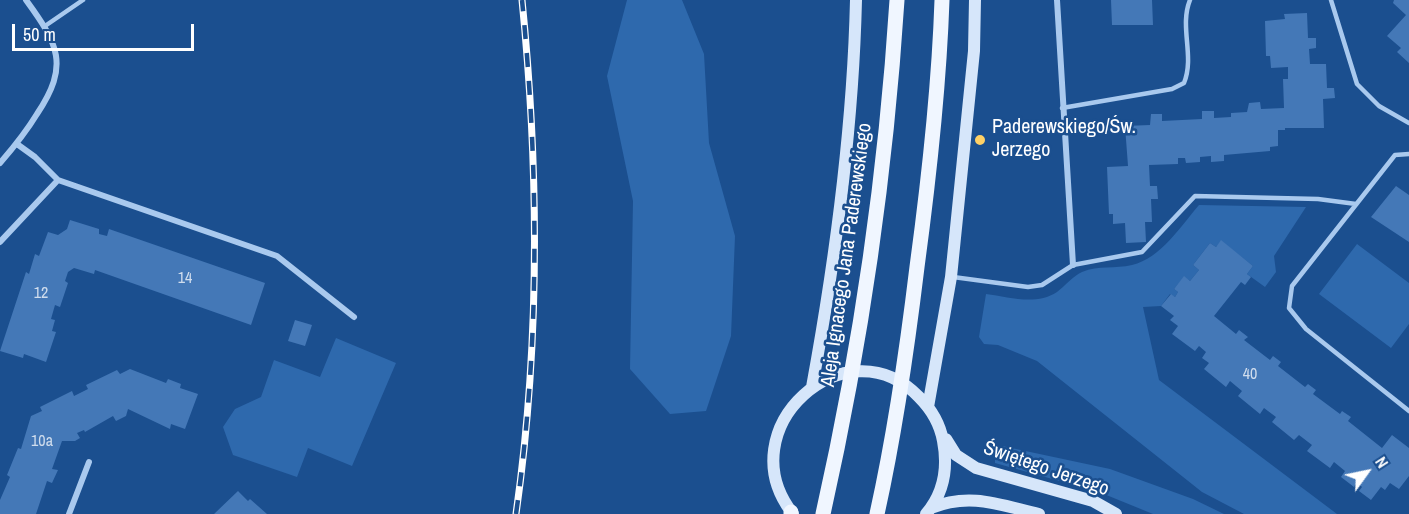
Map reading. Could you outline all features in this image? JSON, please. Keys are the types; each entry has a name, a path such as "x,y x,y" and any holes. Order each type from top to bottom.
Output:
{"main road":[{"name":"Aleja Ignacego Jana Paderewskiego","path":"824,514 843,426 861,315 884,152 897,0"},
{"path":"877,514 908,335 926,201 940,54 942,0"}],"street":[{"path":"0,163 17,144 51,93 55,81 57,67 55,50 45,26 26,0"},
{"path":"792,513 779,492 774,445 781,423 794,402 812,387 822,334 855,78 856,0"},
{"path":"928,407 951,277 974,51 975,0"},
{"path":"1057,0 1073,266"},
{"path":"17,144 35,157 58,180 277,256 354,317"},
{"path":"0,242 58,180"},
{"name":"Świętego Jerzego","path":"812,387 841,374 874,374 895,380 914,392 928,407 956,455 976,468 1093,501 1116,514"},
{"path":"929,511 944,476 946,458 942,432"},
{"path":"69,514 89,462"},
{"path":"929,511 949,501 971,498 1039,514"}],"lane":[{"path":"45,26 82,0"},
{"path":"1062,108 1172,89 1184,83 1190,69 1185,15 1190,0"},
{"path":"1330,0 1357,84 1379,106 1409,123"},
{"path":"1409,154 1395,155 1292,286 1289,308 1306,329 1409,411"},
{"path":"951,277 1028,287 1050,281 1073,266 1142,252 1195,196 1318,200 1356,204"}],"shaded area":[{"path":"627,0 682,0 704,54 709,143 735,236 731,336 706,411 670,414 630,369 633,201 607,76"},
{"path":"1199,205 1306,207 1274,256 1276,272 1265,287 1247,274 1253,266 1221,241 1216,247 1210,243 1193,265 1199,270 1190,281 1184,277 1174,289 1178,292 1175,297 1170,294 1161,306 1143,307 1159,380 1337,514 1244,514 1202,492 1037,361 998,345 984,344 979,337 986,294 1031,300 1040,299 1057,292 1082,272 1132,265 1142,261 1152,256 1170,240"},
{"path":"1357,244 1409,283 1409,324 1391,348 1319,294"},
{"path":"336,338 396,363 352,466 308,448 297,477 233,455 223,427 235,409 261,397 274,360 320,377"},
{"path":"1002,446 1110,469 1193,499 1224,514 1153,514 1099,492 995,463 995,449"}],"building":[{"path":"1111,0 1152,0 1153,25 1112,25"},
{"path":"1394,0 1409,0 1409,63 1397,52 1401,48 1387,36 1406,15 1393,3"},
{"path":"1307,13 1308,38 1316,38 1316,48 1309,49 1310,64 1326,64 1327,88 1334,88 1335,98 1323,99 1324,128 1278,130 1278,146 1270,147 1270,151 1224,155 1224,161 1211,162 1211,156 1200,157 1200,162 1186,163 1185,158 1178,158 1178,164 1149,165 1150,186 1157,186 1158,199 1151,199 1152,222 1145,222 1146,242 1126,243 1125,223 1113,224 1113,214 1109,214 1107,167 1128,166 1125,126 1150,125 1151,114 1162,114 1162,121 1202,119 1202,111 1214,111 1214,118 1231,117 1231,113 1247,112 1249,103 1260,102 1261,109 1284,108 1283,79 1288,79 1288,67 1271,68 1270,56 1266,56 1265,21 1285,19 1284,14"},
{"path":"1396,186 1409,195 1409,242 1371,217"},
{"path":"70,220 99,229 99,234 107,236 109,229 265,283 251,325 95,270 94,274 74,268 68,272 65,281 68,283 60,307 55,305 51,319 55,320 52,331 56,332 46,362 24,354 23,358 0,351 26,272 29,274 35,254 39,256 48,232 58,235 67,229"},
{"path":"1221,240 1253,266 1247,274 1251,277 1245,285 1241,282 1214,316 1236,334 1239,330 1248,337 1244,340 1270,360 1273,356 1281,362 1278,366 1305,387 1308,384 1316,390 1313,394 1340,414 1342,411 1351,417 1348,421 1382,448 1392,435 1409,448 1409,476 1399,489 1390,483 1385,490 1381,487 1371,500 1359,491 1362,487 1357,482 1354,487 1341,477 1345,471 1334,462 1330,468 1307,451 1312,445 1299,435 1294,440 1272,422 1276,417 1264,408 1260,414 1238,396 1242,391 1230,381 1226,387 1204,369 1209,363 1202,358 1206,352 1199,346 1195,351 1172,334 1178,326 1170,320 1174,316 1161,306 1171,294 1175,297 1178,292 1174,289 1184,276 1190,281 1199,270 1193,265 1210,243 1216,247"},
{"path":"295,320 312,325 305,346 288,341"},
{"path":"130,369 166,383 168,379 181,384 180,388 198,394 185,429 171,424 170,429 128,409 126,416 116,421 113,416 85,432 84,430 77,433 80,438 75,441 62,441 52,469 58,470 52,483 47,481 36,514 0,514 0,500 10,477 7,475 18,448 21,449 31,416 42,411 40,407 72,391 74,396 88,389 86,385 117,370 120,374"},
{"path":"238,491 248,501 250,499 267,514 214,514"}],"railway":[{"path":"516,514 529,386 534,257 532,128 522,0"}],"place":[{"name":"Paderewskiego/Św. Jerzego","path":"980,140"}]}
